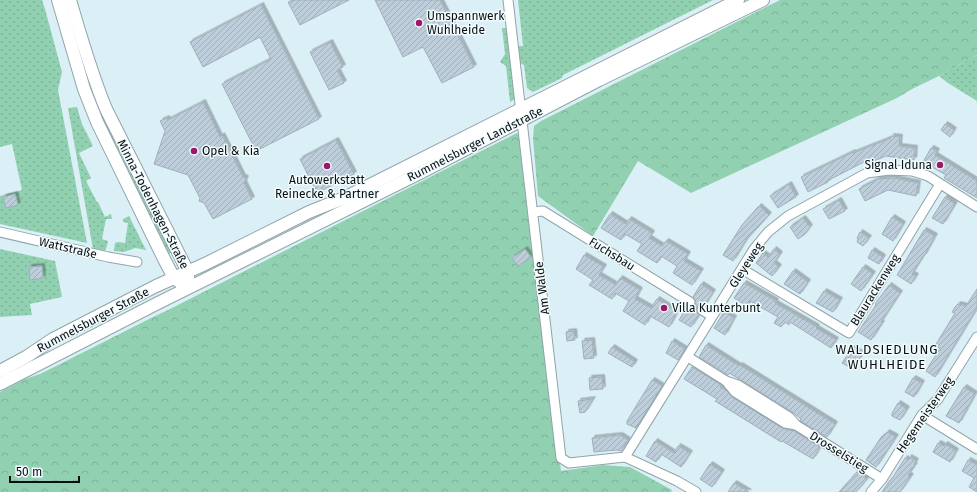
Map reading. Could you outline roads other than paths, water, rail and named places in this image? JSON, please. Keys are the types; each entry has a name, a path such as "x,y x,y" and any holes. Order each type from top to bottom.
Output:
{"main road":[{"name":"Minna-Todenhagen-Straße","path":"58,0 84,89 97,122 174,278 188,289"},
{"name":"Minna-Todenhagen-Straße","path":"70,0 96,85 188,272 188,289"},
{"name":"Rummelsburger Landstraße","path":"188,289 420,173 522,114 738,0"},
{"name":"Rummelsburger Landstraße","path":"188,272 309,212 344,198 522,114 541,110 598,80 763,0"},
{"name":"Rummelsburger Straße","path":"0,371 26,357 53,339 156,286 188,272"},
{"name":"Rummelsburger Straße","path":"0,384 188,289"}],"street":[{"name":"Am Walde","path":"508,0 561,458 569,463 625,458"},
{"name":"Gleyeweg","path":"625,458 754,249 768,232 788,216 867,173 889,170 912,171 928,176 977,207"},
{"name":"Blaurackenweg","path":"742,270 849,333 940,184"},
{"name":"Fuchsbau","path":"533,212 543,211 690,302"},
{"name":"Wattstraße","path":"0,232 108,257 137,262"},
{"path":"702,310 712,316"},
{"name":"Hegemeisterweg","path":"872,492 882,479 922,415 938,399 977,337"},
{"name":"Drosselstieg","path":"688,358 726,381 738,385 789,416 796,425 882,479"},
{"path":"922,415 977,449"},
{"path":"625,458 677,481 696,492"}],"place":[{"name":"Umspannwerk Wuhlheide","path":"419,23"},
{"name":"Opel & Kia","path":"194,151"},
{"name":"Signal Iduna","path":"940,165"},
{"name":"Autowerkstatt Reinecke & Partner","path":"327,166"},
{"name":"Villa Kunterbunt","path":"664,308"}],"district":[{"name":"WALDSIEDLUNG WUHLHEIDE","path":"887,356"}]}
